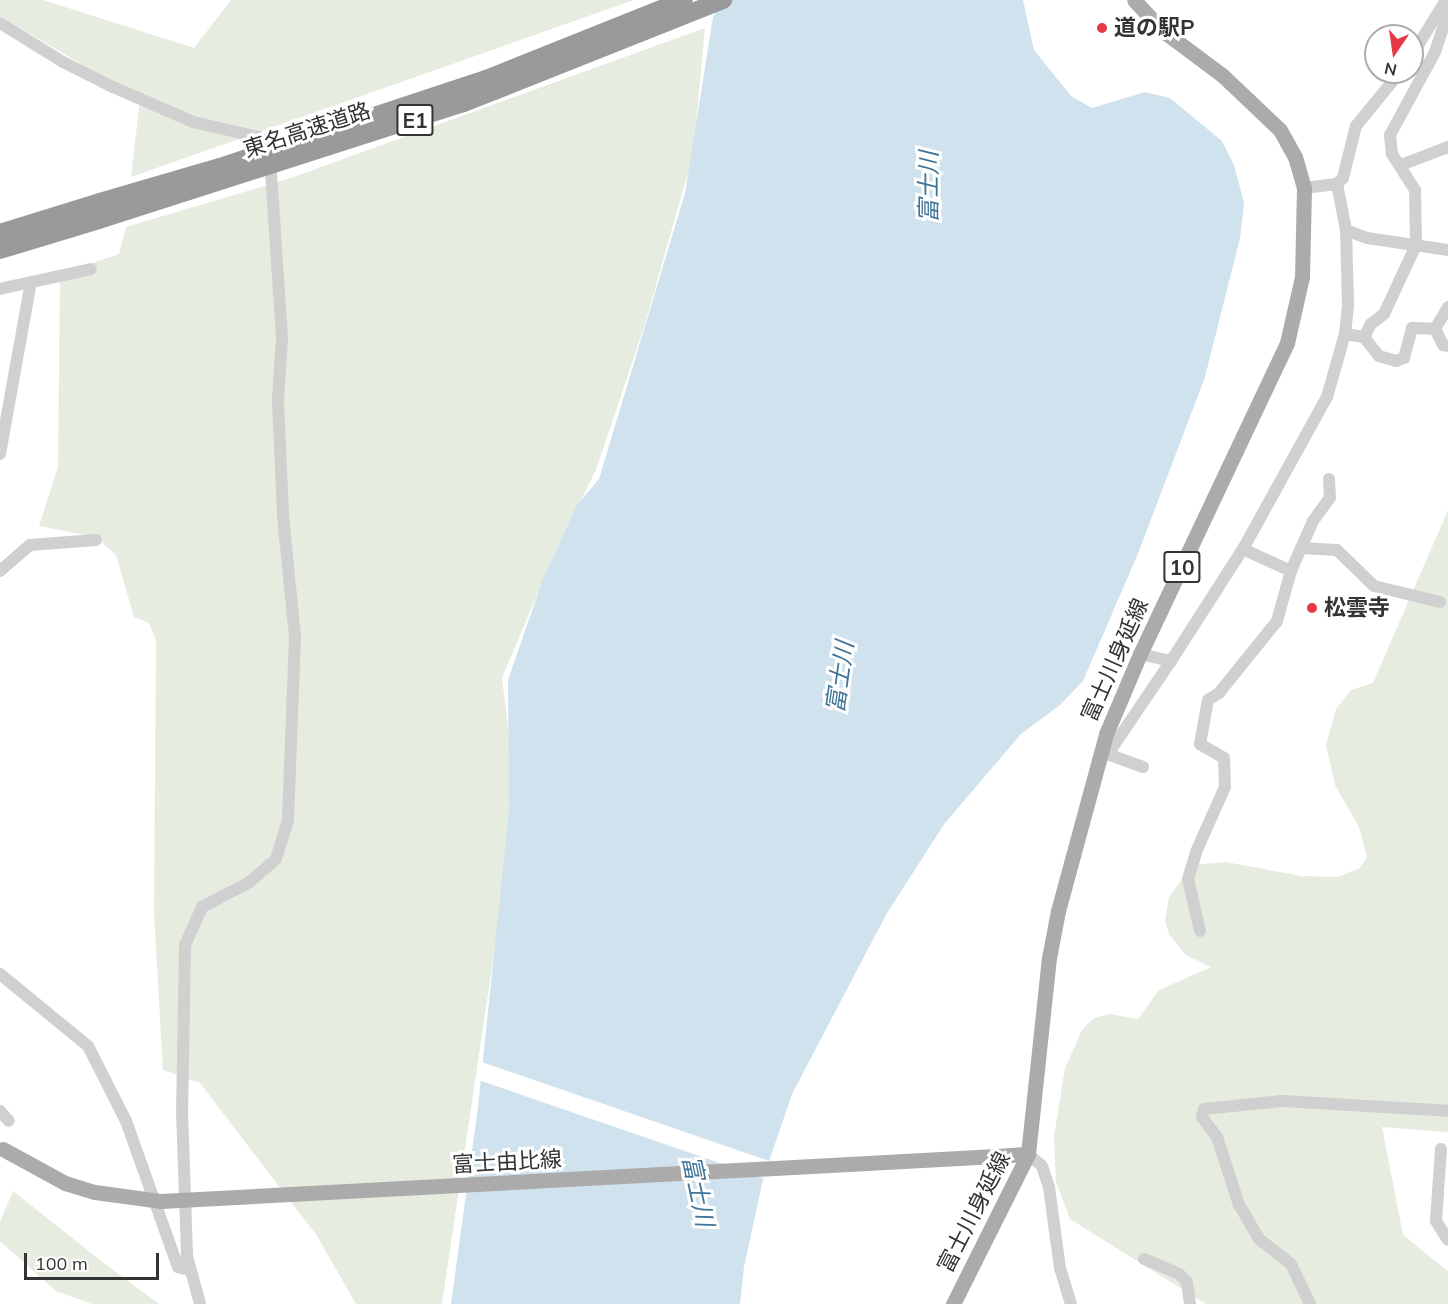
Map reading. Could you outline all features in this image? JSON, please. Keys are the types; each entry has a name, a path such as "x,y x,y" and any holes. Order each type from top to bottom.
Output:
{"highway":[{"name":"東名高速道路","path":"0,250 100,211 475,82 684,0"},
{"name":"東名高速道路","path":"0,233 100,211 464,104 723,0"}],"main road":[{"name":"富士川身延線","path":"953,1304 1028,1154 1058,911 1106,734 1140,654 1287,343 1302,277 1304,188 1295,158 1280,130 1258,106 1186,52 1134,0"},
{"name":"富士由比線","path":"1,1148 65,1183 95,1192 161,1201 1028,1154"}],"street":[{"path":"1424,36 1447,1"},
{"path":"1364,338 1384,314 1416,245 1415,190 1389,146 1393,126 1435,52 1448,13"},
{"path":"0,23 63,62 113,87 193,122 259,137 270,157 282,339 278,400 280,470 295,637 288,820 276,859 250,882 202,906 185,945 182,1111 189,1270 200,1304"},
{"path":"1304,188 1337,184 1347,171 1356,126 1390,84"},
{"path":"1401,165 1448,147"},
{"path":"1143,767 1108,754 1171,661 1242,549 1327,397 1345,334 1346,230 1337,184"},
{"path":"1346,230 1367,238 1448,250"},
{"path":"0,289 91,269"},
{"path":"0,454 31,282"},
{"path":"1435,329 1448,307"},
{"path":"1345,334 1364,338 1379,356 1396,361 1404,358 1412,328 1435,329"},
{"path":"1435,329 1443,345 1448,346"},
{"path":"1200,931 1188,879 1196,852 1225,788 1224,758 1200,744 1208,700 1219,693 1277,621 1291,571 1313,521 1330,498 1329,479"},
{"path":"0,571 30,545 96,540"},
{"path":"1301,548 1337,550 1374,586 1440,602"},
{"path":"1242,549 1291,571"},
{"path":"1140,654 1171,661"},
{"path":"0,974 88,1046 126,1121 178,1267 189,1270"},
{"path":"1311,1304 1291,1264 1259,1239 1239,1205 1216,1137 1202,1117 1204,1109 1282,1101 1448,1111"},
{"path":"0,1111 9,1121"},
{"path":"1442,1149 1436,1221 1448,1240"},
{"path":"1028,1154 1042,1166 1049,1187 1060,1268 1071,1304"},
{"path":"1144,1259 1179,1274 1187,1282 1190,1304"}],"shaded area":[{"path":"0,0 43,0 194,48 231,0 634,0 131,177 140,99 0,16"},
{"path":"705,28 693,155 644,327 596,470 559,543 502,678 517,798 442,1304 356,1304 317,1236 200,1083 163,1070 154,913 156,641 149,623 134,617 116,555 96,537 39,526 58,467 60,274 119,254 126,227 288,179"},
{"path":"1448,510 1448,1132 1382,1127 1403,1235 1448,1271 1448,1304 1206,1304 1070,1219 1056,1182 1054,1136 1065,1068 1082,1030 1094,1018 1110,1014 1138,1019 1159,990 1211,967 1186,955 1169,934 1165,921 1169,897 1192,865 1226,862 1301,876 1338,877 1360,868 1367,857 1359,827 1335,785 1326,745 1336,709 1351,690 1373,683"},
{"path":"13,1191 159,1304 92,1304 56,1291 0,1241 0,1222"}],"water":[{"name":"富士川","path":"724,0 1023,0 1034,50 1071,96 1092,108 1145,92 1170,98 1222,141 1234,165 1244,203 1240,238 1205,377 1139,551 1083,681 1060,705 1021,734 945,823 887,913 792,1094 763,1179 744,1267 740,1304 451,1304 478,1107 509,811 508,680 544,576 577,505 599,479 685,193 713,17"}],"pier":[{"path":"482,1062 772,1162 766,1179 476,1079"}],"place":[{"name":"道の駅P","path":"1102,28"},
{"name":"松雲寺","path":"1312,608"}]}
